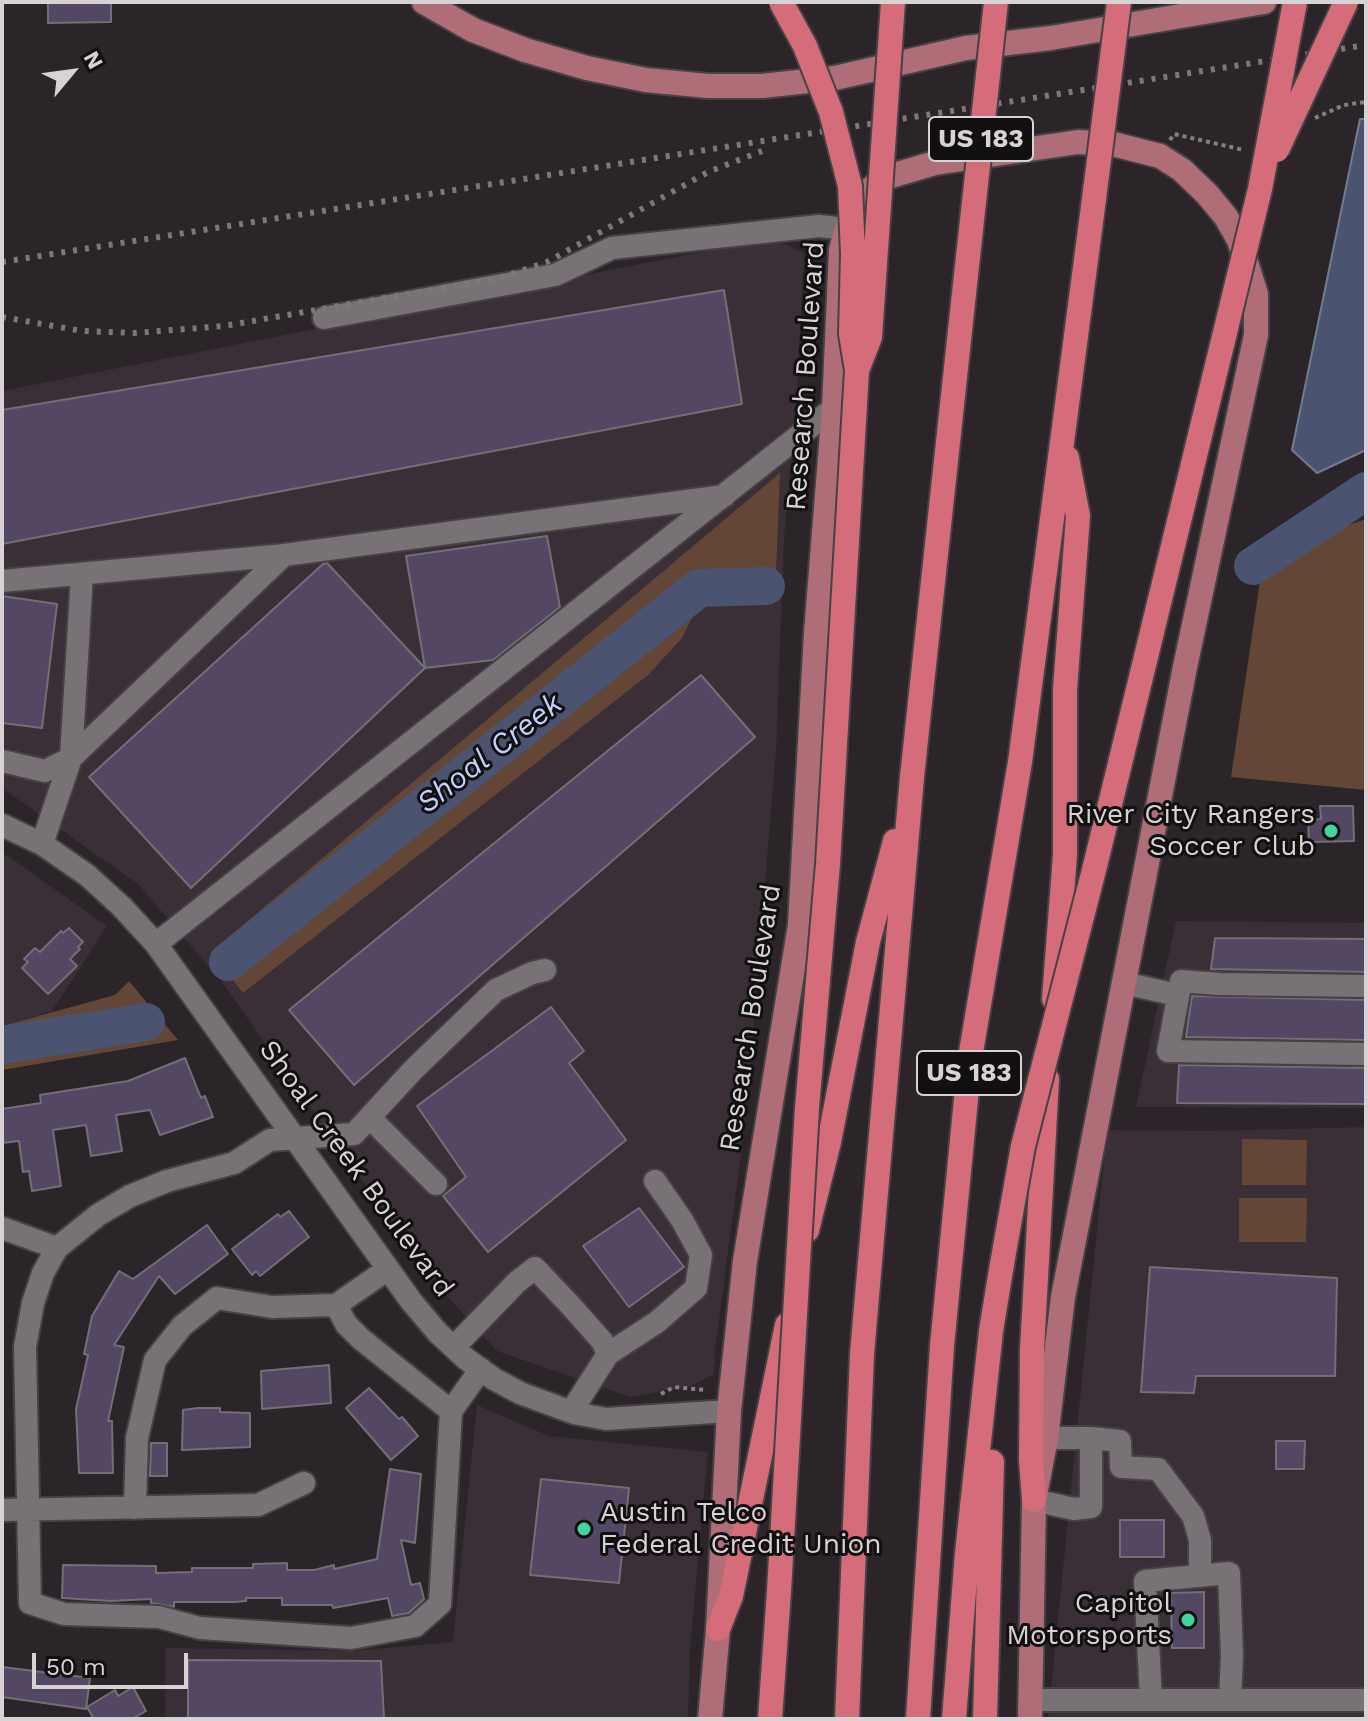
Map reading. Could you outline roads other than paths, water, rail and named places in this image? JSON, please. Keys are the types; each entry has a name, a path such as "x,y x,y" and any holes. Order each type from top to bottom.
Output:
{"highway":[{"path":"770,1719 807,1108 828,864 857,370 851,334 853,254 850,186 831,112 805,46 781,2"},
{"path":"857,370 870,337 893,2"},
{"name":"US 183","path":"847,1719 858,1410 912,777 996,2"},
{"name":"US 183","path":"918,1719 943,1335 970,1058 1020,762 1119,2"},
{"path":"954,1719 967,1553 991,1331 1023,1146 1095,866 1260,189 1295,2"},
{"path":"1260,189 1346,2"},
{"path":"1034,1500 1031,1460 1032,1350 1041,1154 1065,855 1065,689 1078,516 1063,433"},
{"path":"718,1629 731,1596 809,1220 829,1142 868,942 912,777"},
{"path":"985,1719 988,1538 1002,1264"}],"main road":[{"path":"424,2 486,35 525,50 587,68 646,80 708,86 762,86 835,78 966,48 1051,38 1264,2"},
{"name":"Research Boulevard","path":"710,1719 718,1629 729,1411 751,1213 800,925 816,633 834,408 841,250 854,203 877,183 901,171 1078,142 1113,144 1160,156 1182,170 1207,194 1226,217 1239,240 1256,294 1256,335 1185,667 1063,1297 1046,1438 1034,1500 1030,1710"}],"street":[{"path":"324,318 555,275 612,248 819,226 847,229"},
{"path":"156,944 834,408"},
{"path":"2,581 284,555 725,496"},
{"path":"2,761 45,771 71,758 284,555"},
{"path":"42,844 71,758 82,574"},
{"name":"Shoal Creek Boulevard","path":"2,825 42,844 87,875 156,944 411,1301 454,1347 481,1369 520,1393 571,1412 606,1419 729,1411"},
{"path":"481,1369 451,1411 440,1604 415,1626 351,1638 200,1628 159,1617 64,1614 30,1603 25,1347 33,1303 43,1273 57,1248 98,1215 130,1196 167,1181 234,1163 270,1140 354,1134 414,1069 496,990 545,970"},
{"path":"1366,986 1181,981 1168,1051 1366,1054"},
{"path":"1124,983 1177,995"},
{"path":"370,1118 436,1184"},
{"path":"571,1412 608,1354 657,1322 696,1288 701,1255 655,1181"},
{"path":"2,1228 57,1248"},
{"path":"454,1347 517,1282 535,1268 602,1341 608,1354"},
{"path":"135,1508 137,1438 155,1360 182,1326 217,1298 272,1307 336,1305 388,1269"},
{"path":"336,1305 346,1324 361,1339 451,1411"},
{"path":"1046,1438 1120,1441 1121,1467 1158,1469 1193,1516 1200,1540 1200,1576"},
{"path":"1034,1500 1074,1509 1091,1507 1091,1438"},
{"path":"2,1510 258,1505 304,1483"},
{"path":"1151,1700 1145,1581 1229,1573 1230,1700"},
{"path":"1030,1710 1151,1700 1230,1700 1285,1710 1366,1700"}],"water":[{"path":"1360,119 1366,119 1366,450 1317,473 1292,450"}],"waterway":[{"name":"Shoal Creek","path":"1253,566 1366,491"},
{"name":"Shoal Creek","path":"228,962 699,588 766,586"},
{"name":"Shoal Creek","path":"2,1045 146,1022"}],"railway":[{"path":"2,262 1366,45"},
{"path":"2,317 82,331 135,333 224,326 500,278 547,262 708,172 762,151"}],"place":[{"name":"River City Rangers Soccer Club","path":"1331,831"},
{"name":"Austin Telco Federal Credit Union","path":"584,1529"},
{"name":"Capitol Motorsports","path":"1188,1620"}]}
